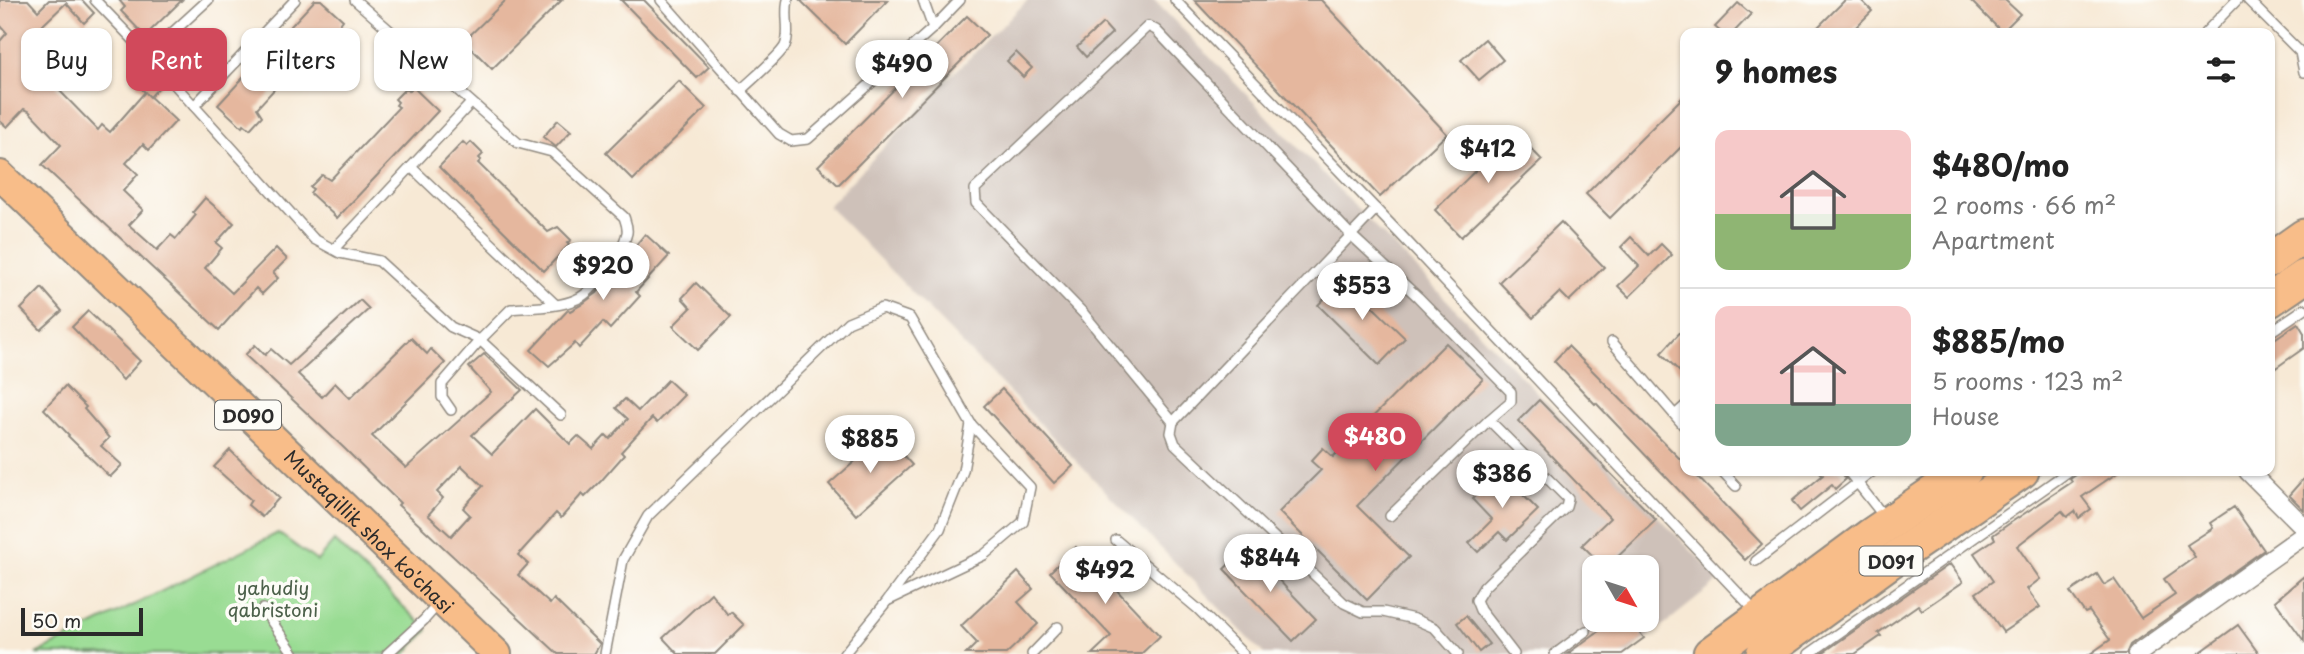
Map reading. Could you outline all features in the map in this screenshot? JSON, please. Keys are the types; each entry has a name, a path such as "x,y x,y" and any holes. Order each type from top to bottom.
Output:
{"highway":[{"path":"2275,256 2304,236"},
{"path":"2275,297 2304,277"},
{"name":"D091","path":"1710,654 1958,476"},
{"name":"D091","path":"1763,654 1888,563 2015,476"}],"main road":[{"name":"Mustaqillik shox ko'chasi","path":"0,175 497,654"}],"street":[{"path":"2253,476 2304,527"},
{"path":"2137,654 2304,536"}],"lane":[{"path":"95,0 126,32"},
{"path":"177,28 208,0"},
{"path":"194,106 295,0"},
{"path":"355,0 518,143 552,152 624,218 627,224 626,237 621,248 598,281 576,300 511,309 480,340 442,384 442,397 451,410"},
{"path":"661,0 779,134 791,141 808,139 933,28 960,0"},
{"path":"740,91 785,47 785,9 788,0"},
{"path":"923,0 933,28"},
{"path":"1175,0 1761,617"},
{"path":"2210,28 2237,0"},
{"path":"2248,0 2300,52 2304,72"},
{"path":"1173,422 1084,314 976,203 975,189 1148,26 1156,30 1351,235 1418,297 1511,393 1511,401 1390,516"},
{"path":"180,91 314,239 340,253 379,261 451,327 480,340 561,415"},
{"path":"334,249 471,103"},
{"path":"411,167 555,304"},
{"path":"1376,209 1173,422 1171,433 1175,444 1343,603 1363,612 1383,612 1413,619 1435,628 1458,654"},
{"path":"605,654 623,560 648,516 848,322 882,308 910,318 971,424 1030,487 1023,522 984,555 887,601"},
{"path":"2275,329 2304,309"},
{"path":"1612,342 1680,421"},
{"path":"1675,415 1680,410"},
{"path":"1489,420 1568,499 1566,507 1484,587 1476,600 1479,610 1514,654"},
{"path":"844,654 940,528 963,471 971,424"},
{"path":"1727,476 1736,486"},
{"path":"1852,476 1889,523"},
{"path":"1756,561 1866,476"},
{"path":"1809,654 2062,476"},
{"path":"1116,540 1198,609 1243,654"},
{"path":"387,654 441,601"},
{"path":"263,609 294,654"},
{"path":"1032,654 1058,627"},
{"path":"1555,654 1585,632"}],"shaded area":[{"path":"1028,0 1154,0 1720,580 1659,629 1659,555 1582,555 1582,632 1655,632 1627,654 1264,654 828,206 956,71"}],"green space":[{"name":"yahudiy qabristoni","path":"278,533 317,561 334,541 428,630 405,654 36,654"}],"building":[{"path":"0,0 28,0 38,11 49,0 82,0 94,13 84,23 66,3 40,28 21,28 21,91 60,91 98,130 102,125 110,132 144,91 156,91 150,97 176,121 149,150 143,144 126,163 138,174 123,191 143,210 129,225 157,250 171,235 176,239 196,215 193,212 205,198 234,223 216,243 222,248 205,268 232,293 276,248 287,259 273,273 278,278 262,294 256,288 219,330 42,165 61,145 29,111 24,109 7,127 0,121 0,41 7,33 0,25"},
{"path":"119,0 182,0 153,28 137,28 121,11 125,7"},
{"path":"315,0 321,0 343,20 340,24 344,28 289,28"},
{"path":"506,0 562,0 492,69 472,49 472,33"},
{"path":"621,0 644,0 709,67 697,78"},
{"path":"800,0 888,0 845,44"},
{"path":"1194,0 1321,0 1447,134 1380,197"},
{"path":"1845,0 1861,0 1872,11 1855,28 1817,28"},
{"path":"1970,0 2005,0 2020,14 2006,28 1998,28"},
{"path":"1738,3 1751,14 1738,28 1715,27"},
{"path":"967,16 987,35 838,185 818,166"},
{"path":"1103,23 1112,33 1086,57 1077,47"},
{"path":"1485,39 1503,60 1479,80 1461,60"},
{"path":"1016,52 1032,68 1023,77 1007,61"},
{"path":"241,80 241,91 273,91 257,108 262,116 250,129 244,124 242,127 218,105"},
{"path":"679,81 706,108 633,180 606,153"},
{"path":"403,91 417,91 438,111 337,218 310,193 313,189 310,187 322,175 330,180 399,107 395,99"},
{"path":"1680,100 1680,148 1610,218 1586,194"},
{"path":"558,120 571,131 556,147 543,137"},
{"path":"1515,132 1542,160 1461,237 1435,210"},
{"path":"463,142 467,146 471,142 483,154 478,163 548,232 558,227 571,240 544,271 439,167"},
{"path":"1561,222 1604,267 1569,301 1560,292 1533,318 1499,282"},
{"path":"645,234 669,256 636,292 640,296 610,329 603,322 579,348 575,343 549,366 531,350 568,310 581,305 597,293"},
{"path":"1631,237 1649,256 1661,244 1672,255 1629,297 1618,286 1639,266 1621,247"},
{"path":"1344,279 1405,338 1379,365 1318,305"},
{"path":"696,283 731,317 698,350 673,326 691,308 682,298"},
{"path":"42,288 62,311 41,330 21,309"},
{"path":"360,300 369,309 298,374 322,397 335,383 350,398 411,338 427,354 431,349 445,363 372,436 406,468 491,392 469,367 484,354 522,390 472,435 492,454 535,409 570,444 578,436 593,449 606,435 610,439 628,419 616,408 625,399 638,411 668,380 684,395 657,423 652,418 621,452 624,455 601,481 585,497 582,494 561,518 556,513 518,555 528,564 518,575 550,604 554,599 600,644 594,654 558,654 398,505 400,503 344,448 245,355 255,345 265,355 271,349 289,365","holes":["462,466 483,486 463,508 470,515 451,536 428,515 443,498 437,492"]},
{"path":"88,311 140,361 123,380 72,327"},
{"path":"2298,323 2304,333 2304,348 2275,368 2275,339"},
{"path":"1680,332 1680,372 1661,353"},
{"path":"1446,343 1483,379 1357,506 1409,557 1367,600 1279,512 1321,470 1311,461 1323,448 1333,457"},
{"path":"1568,346 1680,459 1680,476 1697,476 1762,544 1745,560 1554,361"},
{"path":"65,386 86,407 84,409 109,438 101,446 122,465 110,477 44,409"},
{"path":"1002,389 1073,466 1054,483 984,406"},
{"path":"1539,400 1656,520 1620,555 1592,555 1582,545 1610,518 1518,421"},
{"path":"885,435 912,465 856,515 829,484"},
{"path":"230,450 279,498 262,517 248,505 251,500 214,467"},
{"path":"1499,471 1538,510 1507,540 1499,532 1478,552 1469,543 1492,520 1472,499"},
{"path":"1822,476 1844,476 1846,479 1835,489 1832,485 1800,511 1792,501"},
{"path":"2074,476 2113,476 2082,497 2091,509 2079,518 2075,511 2067,517 2062,511 2017,546 2040,579 2027,589 2040,607 2003,632 1976,593 1993,581 1974,553 1995,539 1993,535 2072,482 2070,479"},
{"path":"2304,478 2304,510 2289,495"},
{"path":"2234,507 2264,550 2130,645 2126,654 2090,654 2110,640 2089,611 2085,613 2070,592 2097,574 2104,585 2114,579 2141,618 2175,595 2164,579 2195,557 2187,545 2213,528 2210,523"},
{"path":"1076,547 1160,636 1141,654 1092,654 1111,636 1050,572"},
{"path":"1247,547 1316,619 1293,641 1224,569"},
{"path":"1950,564 1963,582 1922,610 1918,605 1878,633 1881,636 1855,654 1821,654"},
{"path":"1018,572 1033,589 1018,602 1038,624 1006,654 966,654 977,643 961,626"},
{"path":"2304,576 2304,641 2275,601"},
{"path":"711,593 728,615 731,612 744,625 715,654 678,654 663,638"},
{"path":"1466,616 1489,644 1479,652 1457,623"},
{"path":"2238,625 2259,654 2198,654"},
{"path":"1597,632 1639,632 1644,638 1622,654 1567,654"}]}
